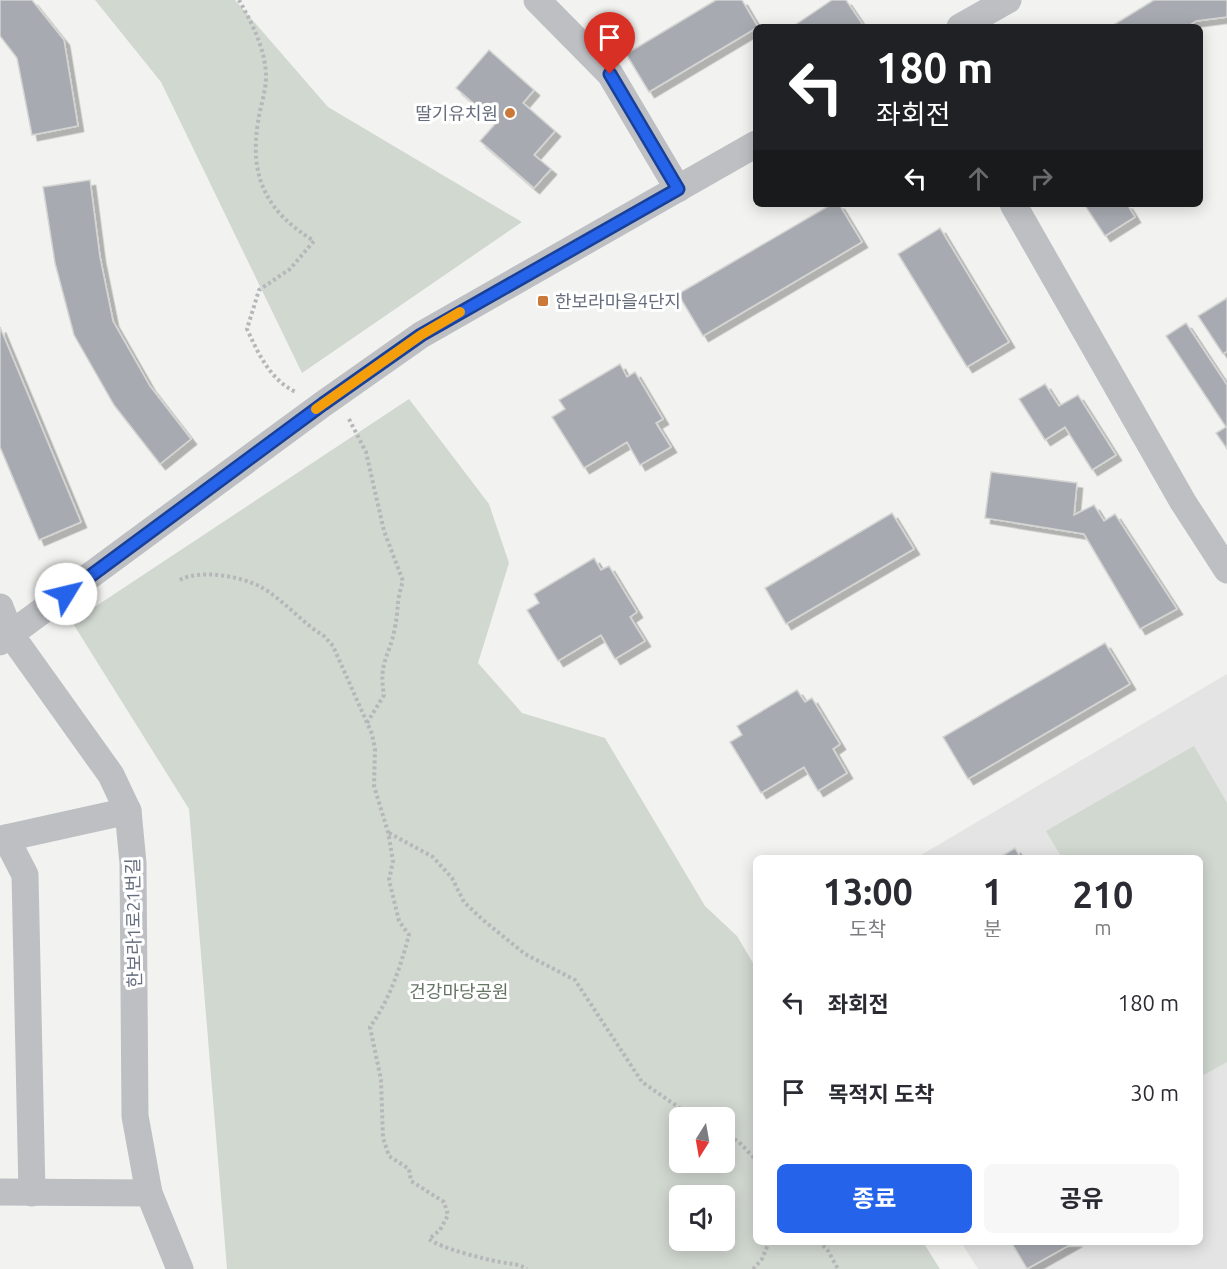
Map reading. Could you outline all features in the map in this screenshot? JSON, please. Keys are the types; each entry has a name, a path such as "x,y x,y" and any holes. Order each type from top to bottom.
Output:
{"street":[{"path":"537,0 610,74 678,189"},
{"path":"965,24 1008,0"},
{"path":"5,638 323,404 421,335 753,146"},
{"path":"1014,207 1183,502 1227,570"},
{"name":"한보라1로21번길","path":"0,607 5,638 111,775 128,811 134,863 135,1116 148,1193 180,1269"},
{"path":"32,1193 25,875 3,840 128,811"},
{"path":"0,1192 148,1193"}],"path":[{"path":"239,0 248,16 264,60 265,88 256,138 258,170 262,187 272,206 283,219 314,241 290,269 259,290 247,328 262,362 288,388 347,414 366,452 384,531 403,581 396,602 395,627 380,674 384,695 367,723"},
{"path":"180,580 190,574 212,574 261,587 324,636 333,646 367,723 375,749 374,786 388,832 393,861 389,880 399,921 409,935 398,974 382,1010 370,1027 381,1080 382,1138 389,1156 409,1169 411,1181 444,1202 448,1215 440,1230 429,1239 438,1246 500,1262 519,1264 527,1269"},
{"path":"388,832 433,857 452,878 464,902 499,934 525,954 575,980 642,1082 678,1107"},
{"path":"735,1139 753,1157"},
{"path":"753,1269 767,1245"},
{"path":"821,1245 838,1269"}],"shaded area":[{"path":"1227,674 1227,1269 978,1269 963,1245 1203,1245 1203,855 921,855"}],"green space":[{"path":"95,0 235,0 328,107 522,222 302,373 161,82"},
{"name":"건강마당공원","path":"409,399 489,504 509,563 478,663 522,713 605,738 705,906 737,936 753,963 753,1245 925,1245 940,1269 227,1269 189,809 72,622"},
{"path":"1194,746 1227,803 1227,1062 1203,1075 1203,855 1060,855 1046,831"}],"building":[{"path":"0,0 32,0 64,40 78,126 32,135 17,58 0,36"},
{"path":"716,0 742,0 756,24 753,24 753,30 649,92 626,54"},
{"path":"832,0 846,0 862,24 796,24"},
{"path":"1154,0 1227,0 1227,17 1196,21 1192,24 1115,24"},
{"name":"딸기유치원","path":"489,50 534,90 523,103 555,131 534,155 551,169 534,188 480,141 496,123 456,88"},
{"path":"90,180 100,257 113,321 150,386 191,439 160,464 114,405 74,335 55,263 43,187"},
{"path":"827,207 841,207 862,242 703,336 678,294"},
{"path":"1086,207 1129,207 1135,217 1105,236"},
{"path":"940,228 1009,342 967,367 898,254"},
{"path":"1227,298 1227,351 1223,354 1198,316"},
{"path":"1186,323 1227,385 1227,449 1216,433 1226,427 1166,336"},
{"path":"0,327 81,522 39,540 0,447"},
{"path":"620,364 627,377 635,372 663,419 656,423 671,447 640,465 627,442 584,468 552,417 565,409 559,400"},
{"path":"1045,384 1059,406 1078,395 1116,455 1092,470 1065,427 1045,440 1019,399"},
{"path":"991,472 1077,483 1074,515 1094,505 1104,521 1115,514 1177,609 1140,629 1084,534 985,518"},
{"path":"892,513 914,549 786,624 765,588"},
{"path":"594,558 601,570 609,566 637,612 630,617 645,641 615,659 601,635 558,661 527,610 539,603 534,594"},
{"path":"1105,643 1130,684 968,779 943,737"},
{"path":"797,690 805,702 812,698 840,744 833,749 847,773 818,791 804,767 761,793 730,742 742,735 737,726"},
{"path":"1015,848 1019,855 1003,855"},
{"path":"1013,1245 1070,1245 1027,1269"}],"slow traffic":[{"path":"316,409 421,335 460,312"}],"place":[{"name":"딸기유치원","path":"510,113"},
{"name":"한보라마을4단지","path":"543,301"}],"route":[{"path":"66,594 323,404 421,335 678,189 610,74"}]}
